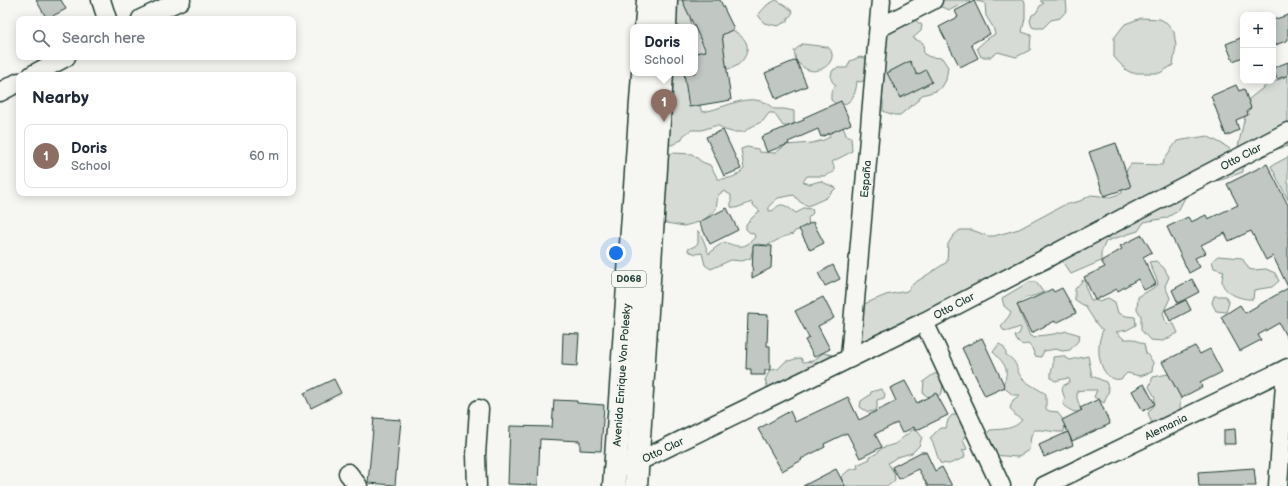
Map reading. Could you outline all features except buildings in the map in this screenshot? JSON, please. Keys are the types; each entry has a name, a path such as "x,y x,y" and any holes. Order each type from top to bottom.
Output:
{"main road":[{"path":"646,24 648,0"},
{"path":"665,24 666,0"},
{"name":"Avenida Enrique Von Polesky","path":"615,480 643,76"},
{"name":"Avenida Enrique Von Polesky","path":"636,486 662,76"}],"street":[{"path":"101,0 106,16"},
{"path":"147,16 180,0"},
{"name":"España","path":"850,358 881,0"},
{"path":"879,28 933,0"},
{"path":"38,72 60,60"},
{"path":"0,92 16,84"},
{"name":"Otto Clar","path":"615,480 638,462 924,322 1288,132"},
{"path":"924,322 1001,486"},
{"path":"1278,486 1287,368"},
{"name":"Alemania","path":"1056,483 1287,368"},
{"path":"477,486 476,455 479,409"}],"shaded area":[{"path":"657,0 697,0 690,15 691,24 661,24"},
{"path":"776,0 793,12 787,21 778,26 764,23 758,15 767,5"},
{"path":"940,0 970,0 950,10 938,6"},
{"path":"972,0 1023,0 1025,2 1025,18 1022,32 1031,35 1030,50 1016,57 998,52 991,57 981,57 977,48 995,34 993,27 986,16 985,3"},
{"path":"1041,0 1066,0 1067,10 1060,18 1051,20 1043,28 1035,28 1032,27 1030,21 1032,15 1036,13 1040,6 1044,3 1041,2"},
{"path":"912,18 922,25 921,31 913,38 923,43 924,54 930,57 942,58 948,67 946,80 942,87 936,91 922,95 900,115 894,115 883,111 883,100 866,80 860,82 857,81 856,90 850,101 847,103 838,106 831,100 831,92 836,85 831,78 833,70 837,68 847,68 850,61 860,57 868,59 875,37"},
{"path":"1141,18 1160,19 1167,23 1174,32 1176,46 1173,65 1160,73 1132,73 1126,70 1114,57 1114,38 1125,24"},
{"path":"702,20 718,24 734,31 743,38 746,43 747,48 744,59 735,67 730,69 713,66 698,60 698,24 696,24"},
{"path":"802,44 828,47 832,52 830,62 821,69 815,71 803,67 795,58 794,51"},
{"path":"664,76 694,76 702,103 700,107 702,112 748,100 757,100 766,103 774,109 794,111 794,123 789,126 783,126 774,113 769,113 763,121 744,132 732,132 719,126 714,126 702,130 691,130 684,135 681,140 672,145 662,143"},
{"path":"1288,76 1288,146 1264,153 1238,147 1249,99 1268,84 1276,84 1276,81"},
{"path":"824,125 842,125 847,137 851,137 852,151 832,162 834,172 824,176 807,176 803,182 810,184 820,181 836,188 826,198 808,206 800,202 794,195 778,198 769,206 769,211 780,205 790,208 796,213 803,208 812,209 813,213 808,218 809,227 795,231 793,234 783,237 768,245 755,245 751,258 742,261 731,260 711,269 705,265 702,253 696,254 688,251 688,249 698,243 698,231 709,254 724,242 738,246 748,244 755,237 754,234 746,229 746,224 760,211 752,202 736,208 731,207 731,195 724,191 718,195 716,209 703,221 684,226 666,223 650,209 657,156 673,153 692,154 702,162 710,165 718,179 729,178 736,176 744,169 741,149 747,147 758,149 759,152 775,153 786,145 812,143 824,140 830,137"},
{"path":"1207,136 1243,158 1243,172 1204,184 1187,194 1178,211 1166,218 1144,222 1138,231 1106,241 1101,253 1101,261 1071,274 1061,260 1051,268 1019,281 944,320 916,339 869,351 848,340 852,309 886,295 907,291 913,284 947,262 948,244 953,236 960,230 972,230 988,236 994,236 1019,229 1064,205 1080,201 1091,195 1110,197 1122,193 1123,178 1131,164 1162,165 1177,141"},
{"path":"1288,157 1288,200 1271,166"},
{"path":"1218,256 1242,258 1249,269 1266,269 1275,273 1279,281 1272,287 1254,290 1253,299 1234,295 1223,286 1222,280 1224,271 1214,268 1212,261"},
{"path":"1156,261 1164,268 1169,277 1165,286 1170,298 1163,313 1166,323 1174,324 1178,333 1163,341 1150,340 1141,330 1141,316 1137,309 1138,297 1158,285 1149,262"},
{"path":"1083,280 1086,282 1086,289 1091,300 1099,301 1108,298 1115,302 1118,313 1135,317 1136,325 1127,330 1116,332 1124,339 1133,339 1144,344 1146,353 1153,362 1152,372 1140,376 1127,373 1121,379 1116,379 1107,374 1104,370 1100,361 1099,351 1099,344 1103,330 1098,326 1085,306 1075,300 1075,289"},
{"path":"1029,282 1036,282 1043,292 1024,299 1018,303 1020,313 1030,336 1035,338 1038,336 1067,331 1080,335 1078,341 1070,350 1062,351 1056,349 1044,351 1041,357 1035,356 1032,348 1028,344 1021,344 1017,340 1015,336 1019,334 1021,329 1020,327 1009,331 1003,330 1001,326 1011,312 1004,306 1002,298"},
{"path":"1214,296 1226,296 1229,303 1226,312 1216,311 1212,303"},
{"path":"999,344 1006,351 1006,355 1015,363 1022,378 1046,394 1046,409 1057,412 1065,422 1064,432 1034,430 1031,436 1029,450 1017,457 992,455 983,439 990,430 1012,427 1022,420 1016,416 1010,408 1013,400 1020,395 1013,395 1002,386 1005,380 1006,371 1001,360 993,352"},
{"path":"823,353 833,355 835,358 770,390 767,386 765,380 769,372 778,369 786,361 801,358 803,362 813,361"},
{"path":"1063,356 1070,360 1088,356 1092,376 1106,382 1109,390 1104,403 1094,397 1097,390 1083,390 1077,391 1077,398 1081,411 1075,412 1064,406 1063,403 1065,399 1062,390 1063,386 1070,380 1068,378 1055,381 1051,378 1053,357"},
{"path":"934,374 939,374 943,384 942,393 932,400 923,393 924,381"},
{"path":"1168,374 1172,375 1181,395 1181,412 1152,424 1148,413 1154,405 1155,397 1149,387 1153,377"},
{"path":"881,389 885,394 884,398 877,400 877,408 875,411 868,412 860,407 861,401 870,395 871,392"},
{"path":"952,415 961,415 969,426 963,440 967,449 962,451 965,454 964,458 949,464 940,463 930,438 940,428 946,428 948,420"},
{"path":"915,428 922,437 919,446 912,453 897,457 888,463 894,473 895,480 888,486 845,486 841,477 849,470 858,468 857,465 870,459 869,457 876,454 882,448 895,444"}],"place":[{"name":"Doris","path":"664,122"}]}
